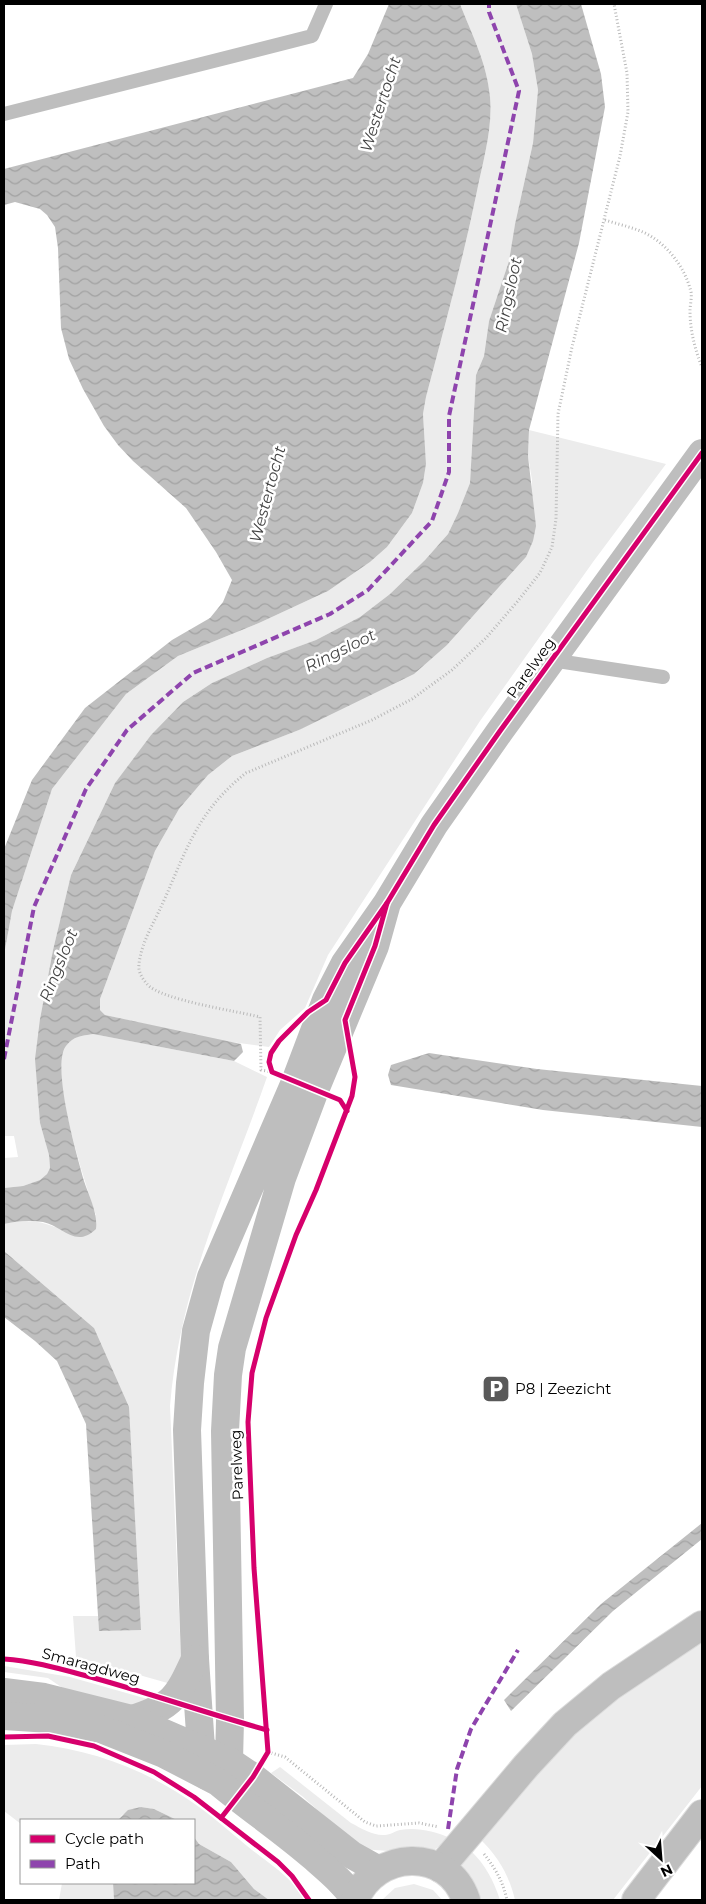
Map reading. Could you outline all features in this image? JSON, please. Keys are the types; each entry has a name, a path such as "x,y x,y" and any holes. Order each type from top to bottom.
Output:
{"main road":[{"name":"Parelweg","path":"201,1748 195,1659 187,1430 190,1383 196,1332 211,1277 279,1074 326,1000 346,963 387,902 434,824 702,453"},
{"name":"Parelweg","path":"218,1768 230,1720 225,1431 228,1375 232,1348 282,1178 315,1090 375,946 387,902"},
{"path":"440,1868 526,1766 565,1724 611,1686 702,1625"},
{"path":"132,1719 156,1711 172,1701 183,1685 195,1659"},
{"path":"4,1692 44,1697 132,1719 201,1748 218,1768 218,1782 293,1840 348,1889 355,1900"},
{"path":"4,1716 35,1718 101,1729 164,1754 253,1777 352,1855 379,1870"},
{"path":"636,1900 702,1814"},
{"path":"355,1900 363,1884 379,1870 405,1861 423,1862 440,1868 453,1879 466,1900"}],"lane":[{"path":"4,114 312,36 326,4"},
{"path":"551,660 663,677"}],"path":[{"path":"279,1074 261,1070 260,1017 160,993 149,986 141,975 139,961 145,942 187,847 201,822 232,783 246,773 372,720 412,699 452,670 486,638 540,572 552,547 556,519 558,414 572,348 620,156 628,112 627,73 614,4"},
{"path":"604,220 645,233 667,250 680,264 691,293 690,312 693,336 702,367"},
{"path":"253,1777 268,1752 268,1744"},
{"path":"268,1752 285,1758 365,1822 376,1826 419,1823 448,1828 466,1837 482,1851 495,1868 503,1885 507,1900"}],"shaded area":[{"path":"460,4 516,4 532,54 538,90 533,143 509,261 489,321 484,356 476,375 470,483 448,534 425,560 390,594 360,617 316,640 267,658 212,683 183,702 151,735 115,783 71,875 53,950 40,1019 40,1123 49,1155 50,1168 47,1174 40,1180 23,1186 4,1188 4,1158 18,1157 14,1136 4,1136 4,955 12,911 52,789 126,694 178,656 259,623 328,591 370,562 387,547 412,513 423,483 426,464 423,414 426,397 466,243 489,132 491,109 486,72"},
{"path":"529,430 666,464 593,562 480,721 328,955 305,1008 280,1030 269,1047 216,1040 105,1015 100,1010 100,999 155,851 179,809 208,775 232,756 299,730 447,645 526,557 532,480 528,456"},
{"path":"93,1034 234,1061 267,1077 222,1198 195,1278 175,1362 170,1406 181,1658 171,1684 76,1657 73,1616 98,1616 99,1631 94,1328 4,1251 4,1224 30,1221 55,1227 96,1215 70,1129 62,1079 62,1059 68,1043 74,1038"},
{"path":"702,1636 702,1786 613,1900 515,1900 510,1882 502,1866 479,1838 573,1731"},
{"path":"4,1666 70,1677 158,1702 124,1709 70,1693 48,1678 4,1672"},
{"path":"36,1744 80,1751 122,1765 162,1783 206,1812 281,1872 300,1892 304,1900 269,1900 254,1889 231,1862 199,1844 195,1838 195,1819 175,1819 154,1809 141,1807 122,1815 119,1819 20,1819 20,1823 4,1811 4,1745"},
{"path":"280,1767 351,1823 367,1831 385,1835 400,1830 419,1829 450,1838 434,1850 416,1847 389,1851 361,1849 302,1796 271,1773"},
{"path":"470,1850 488,1873 500,1900 481,1900 472,1881 459,1864"},
{"path":"62,1884 113,1884 114,1900 59,1900"},
{"path":"414,1884 433,1890 442,1900 382,1900 395,1888"}],"water":[{"name":"Westertocht","path":"389,4 460,4 486,72 491,109 487,144 472,217 426,397 423,414 426,464 423,483 412,513 387,547 370,562 328,591 259,623 178,656 126,694 52,789 12,911 4,955 4,849 32,780 85,708 172,640 210,618 223,602 232,580 216,552 186,508 133,461 118,445 104,426 83,389 69,359 61,328 58,248 55,227 47,215 40,209 15,202 4,205 4,169 353,78 368,54"},
{"name":"Ringsloot","path":"516,4 581,4 601,74 605,107 579,243 529,430 528,456 536,526 533,541 526,557 447,645 414,674 299,730 232,756 208,775 179,809 155,851 100,999 100,1010 105,1015 241,1044 243,1052 234,1061 93,1034 72,1040 66,1046 62,1057 63,1091 76,1152 94,1211 96,1229 89,1235 75,1237 43,1222 23,1221 4,1224 4,1188 23,1186 40,1180 47,1174 50,1168 49,1155 40,1123 35,1059 40,1019 53,950 71,875 115,783 151,735 183,702 212,683 267,658 316,640 360,617 390,594 425,560 448,534 458,513 470,483 476,375 484,356 489,321 509,261 533,143 538,90 532,54"},
{"path":"429,1053 537,1069 702,1086 702,1127 543,1110 391,1085 388,1075 391,1065"},
{"path":"4,1251 94,1328 129,1407 141,1630 99,1631 86,1424 57,1361 4,1317"},
{"path":"702,1523 702,1539 613,1611 511,1711 504,1700 601,1604"},
{"path":"141,1807 154,1809 175,1819 119,1819 128,1810"},
{"path":"195,1838 199,1844 231,1862 254,1889 269,1900 114,1900 113,1884 195,1884"}],"marked path":[{"path":"4,1059 34,907 86,789 127,730 193,673 330,614 368,590 432,521 449,472 449,416 519,91 489,12 489,4"},
{"path":"448,1829 457,1769 471,1729 518,1650"}],"cycle path":[{"path":"347,1111 340,1100 272,1072 269,1062 271,1053 279,1041 308,1012 326,1000 345,963 387,903 434,825 702,453"},
{"path":"221,1818 253,1777 268,1752 254,1568 248,1422 252,1373 266,1318 296,1235 316,1190 352,1096 355,1077 345,1020 375,946 387,903"},
{"name":"Smaragdweg","path":"4,1659 72,1672 267,1730"},
{"path":"4,1737 48,1736 94,1746 154,1772 194,1797 278,1862 292,1876 309,1900"}],"place":[{"name":"P8 | Zeezicht","path":"496,1389"}]}
